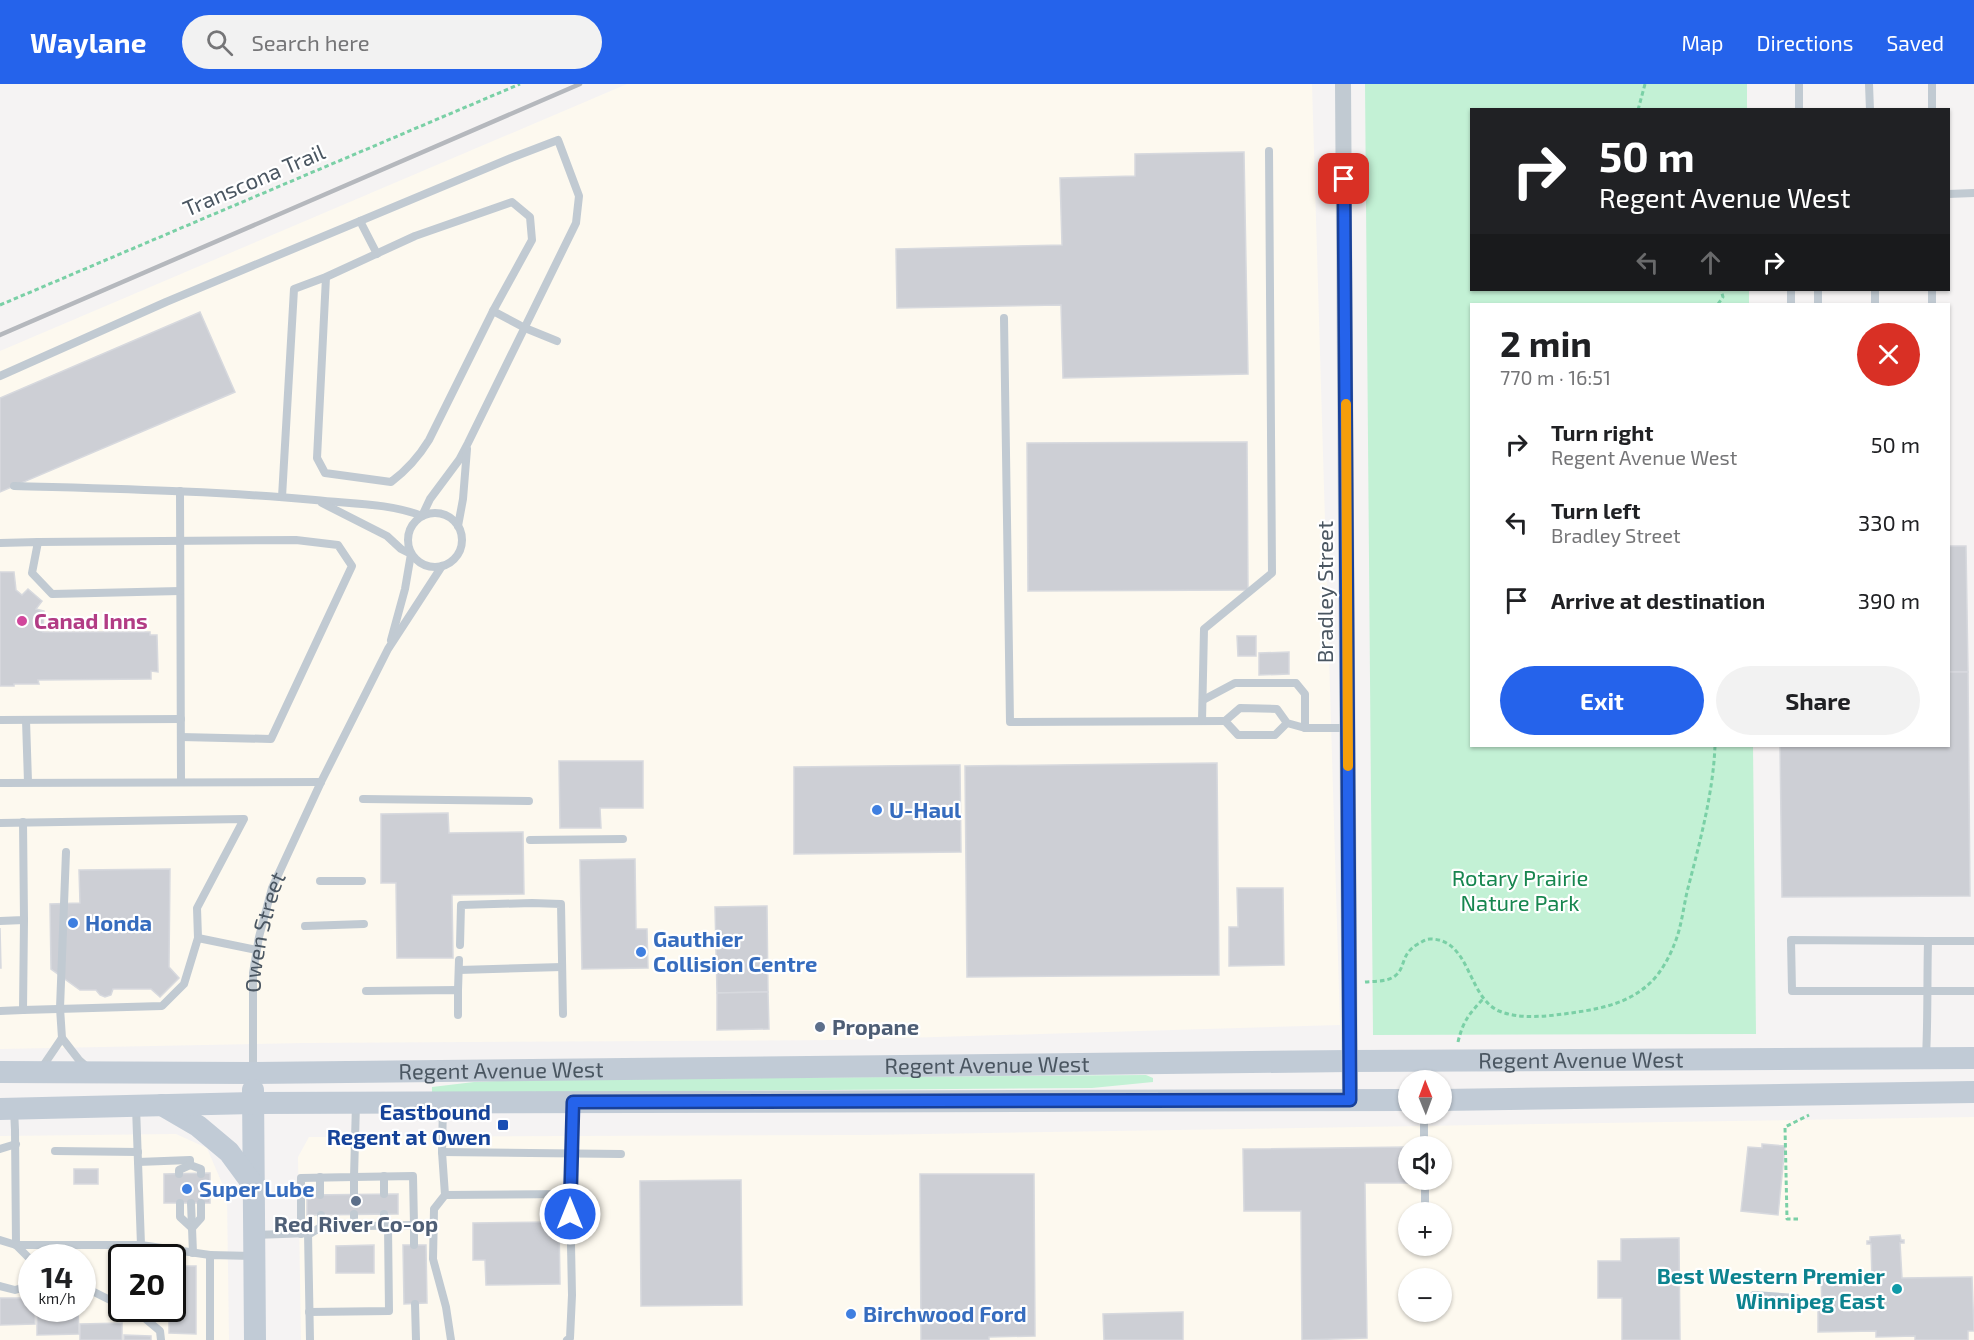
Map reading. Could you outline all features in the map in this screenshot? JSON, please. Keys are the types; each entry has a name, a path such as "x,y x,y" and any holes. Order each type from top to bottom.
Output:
{"main road":[{"name":"Regent Avenue West","path":"0,1072 253,1073 1350,1060 1974,1058"},
{"name":"Owen Street","path":"253,1073 255,1340"},
{"name":"Regent Avenue West","path":"1452,1100 1974,1092"},
{"name":"Regent Avenue West","path":"7,1109 254,1103 1398,1100"},
{"path":"162,1105 198,1126 229,1152 254,1186"}],"street":[{"name":"Bradley Street","path":"1343,84 1350,1100"}],"lane":[{"path":"1799,84 1799,108"},
{"path":"1869,84 1870,108"},
{"path":"1932,84 1932,108"},
{"path":"0,376 166,302 558,140 579,196 576,223 459,460 430,499 423,516 410,528 408,546 411,554 405,589 388,649"},
{"path":"1202,721 1204,629 1272,573 1269,151"},
{"path":"1950,194 1974,193"},
{"path":"282,497 294,289 326,277 415,236 512,202 530,217 532,240 493,311 429,440 418,458 405,472 391,482 325,473 317,458 326,277"},
{"path":"360,221 377,254"},
{"path":"493,311 525,328 557,341"},
{"path":"1004,318 1010,722 1225,721 1240,708 1277,709 1287,723 1305,728 1348,728"},
{"path":"458,526 463,500 468,443"},
{"path":"14,486 180,491 282,497 403,508 423,516 438,513 458,526"},
{"path":"180,491 181,781"},
{"path":"316,501 387,536 425,566 442,566"},
{"name":"Owen Street","path":"253,1073 253,973 272,888 321,782 388,649 442,566 450,562 460,549 461,533 458,526"},
{"path":"0,543 296,540 338,545 352,566 272,739 181,737"},
{"path":"39,542 32,573 52,594 180,591"},
{"path":"1203,700 1235,683 1296,683 1305,694 1305,728"},
{"path":"0,720 181,719"},
{"path":"27,720 28,782"},
{"path":"1225,721 1238,735 1275,735 1287,723"},
{"path":"0,783 321,782"},
{"path":"363,800 529,801"},
{"path":"0,823 244,819 196,908 198,938 184,984 162,1006 0,1011"},
{"path":"23,822 23,1010"},
{"path":"530,840 623,839"},
{"path":"66,852 60,1008 62,1038 79,1060 94,1073"},
{"path":"320,881 362,881"},
{"path":"460,945 460,905 561,904 563,1014"},
{"path":"0,921 24,920"},
{"path":"305,926 364,924"},
{"path":"198,938 257,950"},
{"path":"1974,941 1791,940 1792,991 1974,991"},
{"path":"1926,1058 1928,941"},
{"path":"458,1014 459,960"},
{"path":"459,970 562,967"},
{"path":"366,991 458,990"},
{"path":"39,1072 62,1038"},
{"path":"567,1340 570,1338 572,1295 570,1194 573,1102"},
{"path":"354,1195 356,1103"},
{"path":"443,1103 442,1152 445,1195 434,1209 433,1259 446,1307 451,1340"},
{"path":"136,1106 141,1244"},
{"path":"7,1109 16,1144 16,1245"},
{"path":"0,1149 16,1144"},
{"path":"55,1151 138,1152"},
{"path":"442,1152 621,1154"},
{"path":"138,1162 190,1160 190,1169"},
{"path":"179,1174 179,1170 190,1169 201,1169 201,1174"},
{"path":"384,1176 384,1194"},
{"path":"310,1340 301,1178 413,1176 414,1245"},
{"path":"320,1177 320,1195"},
{"path":"445,1195 570,1194"},
{"path":"180,1203 180,1217 192,1228"},
{"path":"193,1253 192,1228 196,1203"},
{"path":"354,1214 354,1226"},
{"path":"309,1312 389,1311 384,1214"},
{"path":"321,1215 321,1227"},
{"path":"186,1252 210,1255 304,1234 321,1227 414,1225"},
{"path":"0,1240 16,1245 108,1245"},
{"path":"210,1255 210,1340"},
{"path":"0,1286 18,1289"},
{"path":"1754,1295 1796,1298"},
{"path":"416,1304 416,1340"},
{"path":"151,1322 160,1331 161,1340"}],"path":[{"name":"Transcona Trail","path":"0,305 520,84"},
{"path":"1639,108 1645,84"},
{"path":"1363,982 1394,977 1399,972 1408,949 1427,939 1441,940 1453,947 1484,998 1498,1010 1519,1016 1552,1016 1597,1009 1623,1001 1649,984 1659,972 1674,945 1698,849 1710,789 1715,747"},
{"path":"1458,1042 1467,1016 1484,998"},
{"path":"1798,1219 1787,1219 1785,1127 1809,1115"}],"shaded area":[{"path":"627,84 1312,84 1340,1025 837,1040 304,1043 0,1049 0,351"},
{"path":"1974,1117 1974,1340 301,1340 298,1157 309,1137 866,1135"},
{"path":"176,1134 207,1148 227,1195 229,1340 0,1340 0,1136"}],"green space":[{"name":"Rotary Prairie Nature Park","path":"1365,84 1747,84 1747,108 1470,108 1470,291 1749,291 1749,303 1470,303 1470,747 1753,747 1756,1034 1373,1035"},
{"path":"1146,1075 1153,1078 1153,1082 1092,1088 432,1093 432,1087 521,1080"}],"building":[{"path":"1244,152 1248,374 1063,378 1061,305 897,308 896,249 1062,245 1060,178 1135,176 1135,154"},
{"path":"200,312 235,392 0,492 0,398"},
{"path":"1247,442 1248,590 1028,591 1027,443"},
{"path":"1950,546 1966,546 1968,672 1950,672"},
{"name":"Canad Inns","path":"0,572 14,572 16,590 22,595 28,589 42,601 36,609 44,611 43,632 150,632 150,635 157,635 158,672 151,671 151,679 38,680 39,684 0,686"},
{"path":"1237,636 1256,636 1256,656 1238,656"},
{"path":"1289,652 1289,674 1259,675 1259,653"},
{"path":"1950,672 1968,672 1970,896 1782,897 1780,747 1950,747"},
{"path":"559,761 643,761 643,808 600,808 601,828 560,828"},
{"path":"1217,763 1219,975 967,977 965,766"},
{"name":"U-Haul","path":"960,765 961,852 794,854 794,767"},
{"path":"448,813 449,833 523,832 524,894 452,895 453,958 397,958 396,883 381,883 381,814"},
{"path":"635,859 636,929 647,929 648,968 582,969 580,860"},
{"path":"170,869 169,967 179,978 160,997 151,989 113,989 111,995 105,997 96,990 80,990 51,969 50,904 80,903 79,870"},
{"path":"1237,888 1283,888 1284,965 1229,966 1229,927 1238,927"},
{"path":"767,906 768,992 717,993 715,907"},
{"path":"768,992 769,1029 717,1030 717,993"},
{"path":"1762,1144 1785,1146 1778,1215 1741,1211 1748,1147 1762,1148"},
{"path":"1398,1147 1398,1183 1365,1183 1367,1338 1302,1340 1301,1211 1244,1211 1243,1149"},
{"path":"74,1169 98,1169 98,1184 74,1184"},
{"name":"Super Lube","path":"210,1173 210,1203 164,1203 164,1174"},
{"path":"920,1174 1034,1174 1035,1336 989,1337 989,1340 921,1340"},
{"path":"741,1180 742,1305 641,1306 640,1181"},
{"path":"398,1194 398,1214 307,1215 307,1195"},
{"path":"559,1222 560,1284 486,1285 485,1260 473,1260 473,1223"},
{"name":"Best Western Premier Winnipeg East","path":"1900,1235 1901,1240 1904,1240 1904,1243 1900,1243 1902,1278 1972,1277 1974,1331 1968,1331 1968,1340 1915,1340 1915,1336 1876,1337 1876,1331 1818,1332 1818,1307 1822,1306 1821,1278 1872,1279 1871,1244 1867,1244 1867,1241 1870,1241 1870,1237"},
{"path":"1679,1238 1680,1340 1622,1340 1622,1298 1598,1298 1598,1261 1621,1261 1621,1239"},
{"path":"374,1245 374,1273 336,1273 336,1246"},
{"path":"403,1245 426,1245 427,1303 404,1304"},
{"path":"186,1266 196,1266 196,1334 169,1333 169,1322 186,1322"},
{"path":"0,1298 18,1298 18,1322 35,1322 35,1324 0,1325"},
{"path":"1183,1312 1183,1340 1104,1340 1103,1314"},
{"path":"37,1322 79,1322 79,1334 37,1335"},
{"path":"122,1323 122,1340 80,1340 80,1324"},
{"path":"124,1335 151,1336 151,1340 124,1340"}],"railway":[{"path":"0,335 580,84"}],"slow traffic":[{"path":"1346,404 1348,766"}],"place":[{"name":"Canad Inns","path":"22,621"},
{"name":"U-Haul","path":"877,810"},
{"name":"Honda","path":"73,923"},
{"name":"Gauthier Collision Centre","path":"641,952"},
{"name":"Propane","path":"820,1027"},
{"name":"Eastbound Regent at Owen","path":"503,1125"},
{"name":"Super Lube","path":"187,1189"},
{"name":"Red River Co-op","path":"356,1201"},
{"name":"Best Western Premier Winnipeg East","path":"1897,1289"},
{"name":"Birchwood Ford","path":"851,1314"}],"route":[{"path":"570,1214 573,1102 1350,1100 1344,179"}]}
